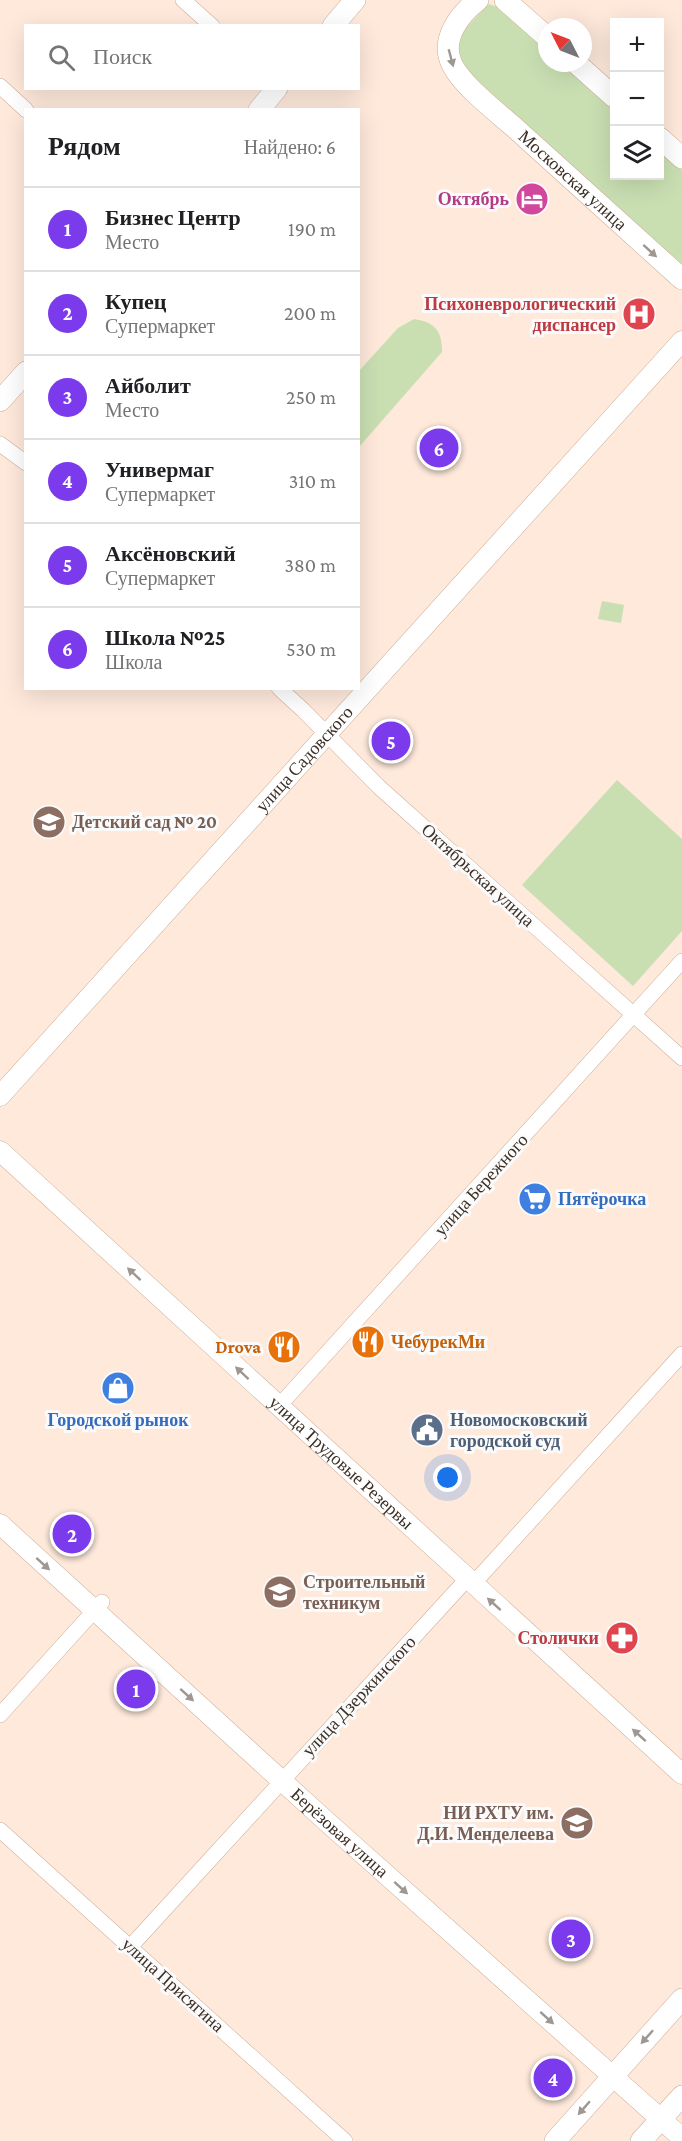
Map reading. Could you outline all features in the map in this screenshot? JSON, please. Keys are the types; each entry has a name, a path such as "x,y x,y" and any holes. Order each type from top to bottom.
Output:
{"main road":[{"path":"335,24 355,0"},
{"name":"Московская улица","path":"457,0 448,52 451,62 464,81 682,279"},
{"path":"451,32 467,9 478,0"},
{"path":"505,1 538,29"},
{"path":"586,72 610,93"},
{"path":"261,108 275,90"},
{"path":"664,142 682,158"},
{"path":"0,401 24,374"},
{"path":"555,2141 682,1999"},
{"path":"641,2141 682,2096"}],"street":[{"path":"183,0 210,24"},
{"path":"0,86 24,108"},
{"name":"улица Садовского","path":"0,1096 682,341"},
{"path":"0,444 24,462"},
{"name":"Октябрьская улица","path":"281,690 379,787 682,1058"},
{"name":"улица Бережного","path":"279,1407 682,962"},
{"name":"улица Трудовые Резервы","path":"0,1151 682,1774"},
{"name":"улица Дзержинского","path":"131,1946 281,1780 682,1354"},
{"name":"Берёзовая улица","path":"0,1524 98,1606 281,1780 682,2138"},
{"path":"0,1715 98,1606"},
{"name":"улица Присягина","path":"0,1830 345,2141"}],"green space":[{"path":"488,4 499,7 538,41 538,72 572,72 610,106 610,180 664,180 664,154 682,170 682,269 459,67 455,40"},
{"path":"414,319 427,322 439,333 442,352 360,446 360,370 398,328"},
{"path":"602,601 624,605 621,623 598,619"},
{"path":"617,780 682,839 682,931 633,986 522,885"}],"place":[{"name":"Октябрь","path":"532,199"},
{"name":"Психоневрологический диспансер","path":"639,314"},
{"name":"Школа №25","path":"439,448"},
{"name":"Аксёновский","path":"391,741"},
{"name":"Детский сад № 20","path":"49,822"},
{"name":"Пятёрочка","path":"535,1199"},
{"name":"ЧебурекМи","path":"368,1342"},
{"name":"Drova","path":"284,1347"},
{"name":"Городской рынок","path":"118,1388"},
{"name":"Новомосковский городской суд","path":"427,1430"},
{"name":"Купец","path":"72,1534"},
{"name":"Строительный техникум","path":"280,1592"},
{"name":"Столички","path":"622,1638"},
{"name":"Бизнес Центр","path":"136,1689"},
{"name":"НИ РХТУ им. Д.И. Менделеева","path":"577,1823"},
{"name":"Айболит","path":"571,1939"},
{"name":"Универмаг","path":"553,2078"}]}
